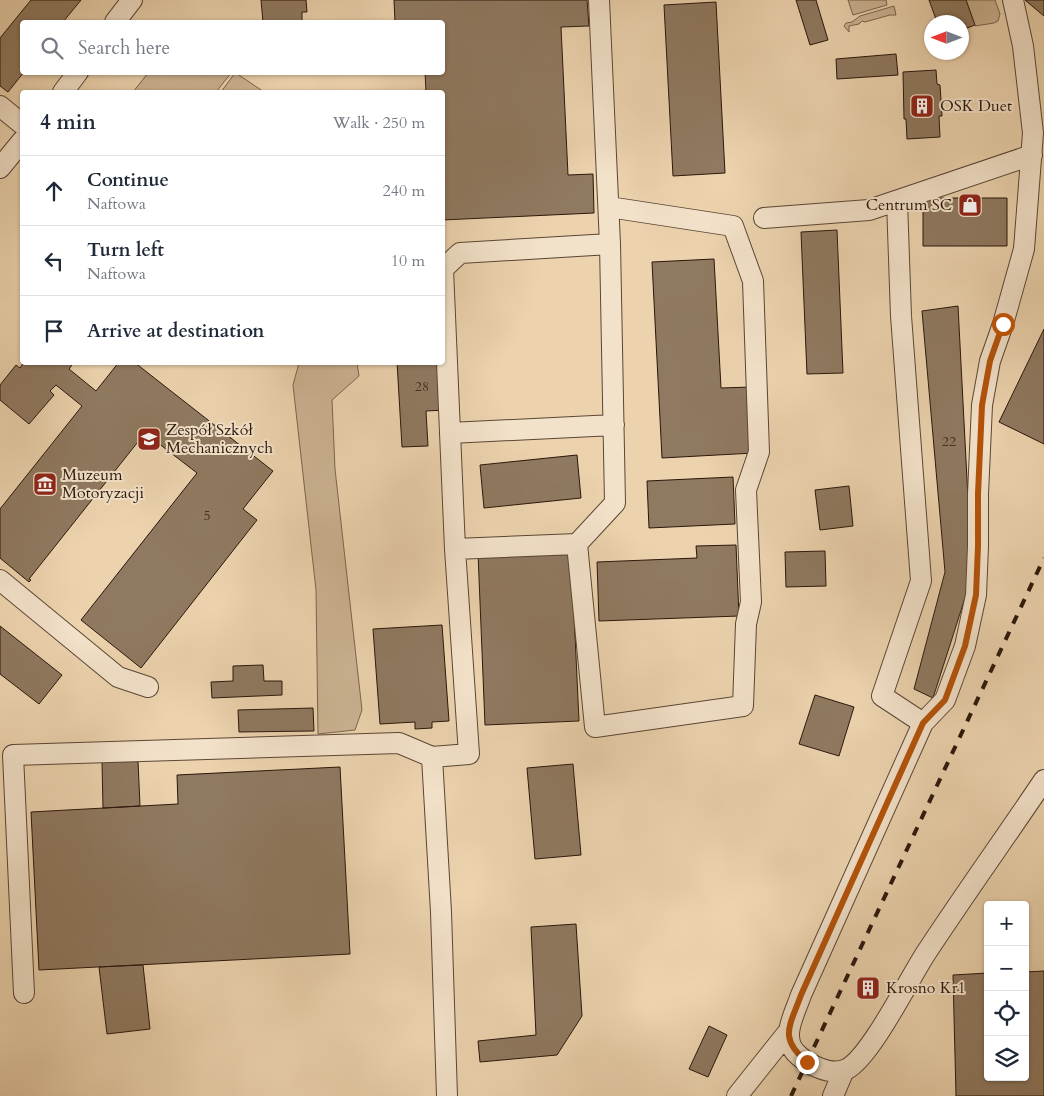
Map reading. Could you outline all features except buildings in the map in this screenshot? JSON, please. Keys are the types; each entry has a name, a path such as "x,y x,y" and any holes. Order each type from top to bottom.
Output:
{"street":[{"path":"117,20 132,0"},
{"path":"455,549 577,544 615,503 609,207 599,0"},
{"path":"737,1096 788,1032 801,995 923,723 945,700 965,646 976,595 982,405 990,361 1003,324 1024,249 1032,155 1033,133 1026,73 1021,36 1013,0"},
{"path":"64,90 76,75"},
{"path":"0,106 20,122"},
{"path":"0,168 20,143"},
{"path":"764,218 868,210 1032,155"},
{"path":"898,201 901,316 921,581 882,696 923,723"},
{"path":"577,544 595,727 743,706 746,624 751,602 746,490 759,452 753,281 733,226 609,207"},
{"path":"445,267 460,254 610,244"},
{"path":"24,993 13,755 399,743 432,757 469,754 455,549 445,316"},
{"path":"450,433 614,426"},
{"path":"0,580 118,677 148,687"},
{"path":"432,757 441,912 447,1096"},
{"path":"832,1096 844,1070 858,1060 872,1042 925,954 1044,780"},
{"path":"788,1032 790,1044 795,1052 807,1062 826,1070 844,1070"}],"shaded area":[{"path":"848,0 886,0 887,5 853,15"},
{"path":"966,0 995,0 1000,14 998,21 975,26"},
{"path":"894,6 896,15 865,22 862,21 859,24 849,26 849,32 844,26 860,16"},
{"path":"146,75 229,75 218,90 135,90"},
{"path":"234,75 239,75 261,90 222,90"},
{"path":"298,365 357,365 359,376 332,400 335,469 362,710 355,730 318,734 316,590 293,385"}],"railway":[{"path":"791,1096 1044,558"}],"place":[{"name":"OSK Duet","path":"922,106"},
{"name":"Centrum SC","path":"970,205"},
{"name":"Zespół Szkół Mechanicznych","path":"149,439"},
{"name":"Muzeum Motoryzacji","path":"45,484"},
{"name":"Krosno Kr1","path":"868,988"}],"route":[{"path":"807,1062 795,1052 790,1044 788,1032 801,995 923,723 945,700 965,646 976,595 982,405 990,361 1003,324"}]}
